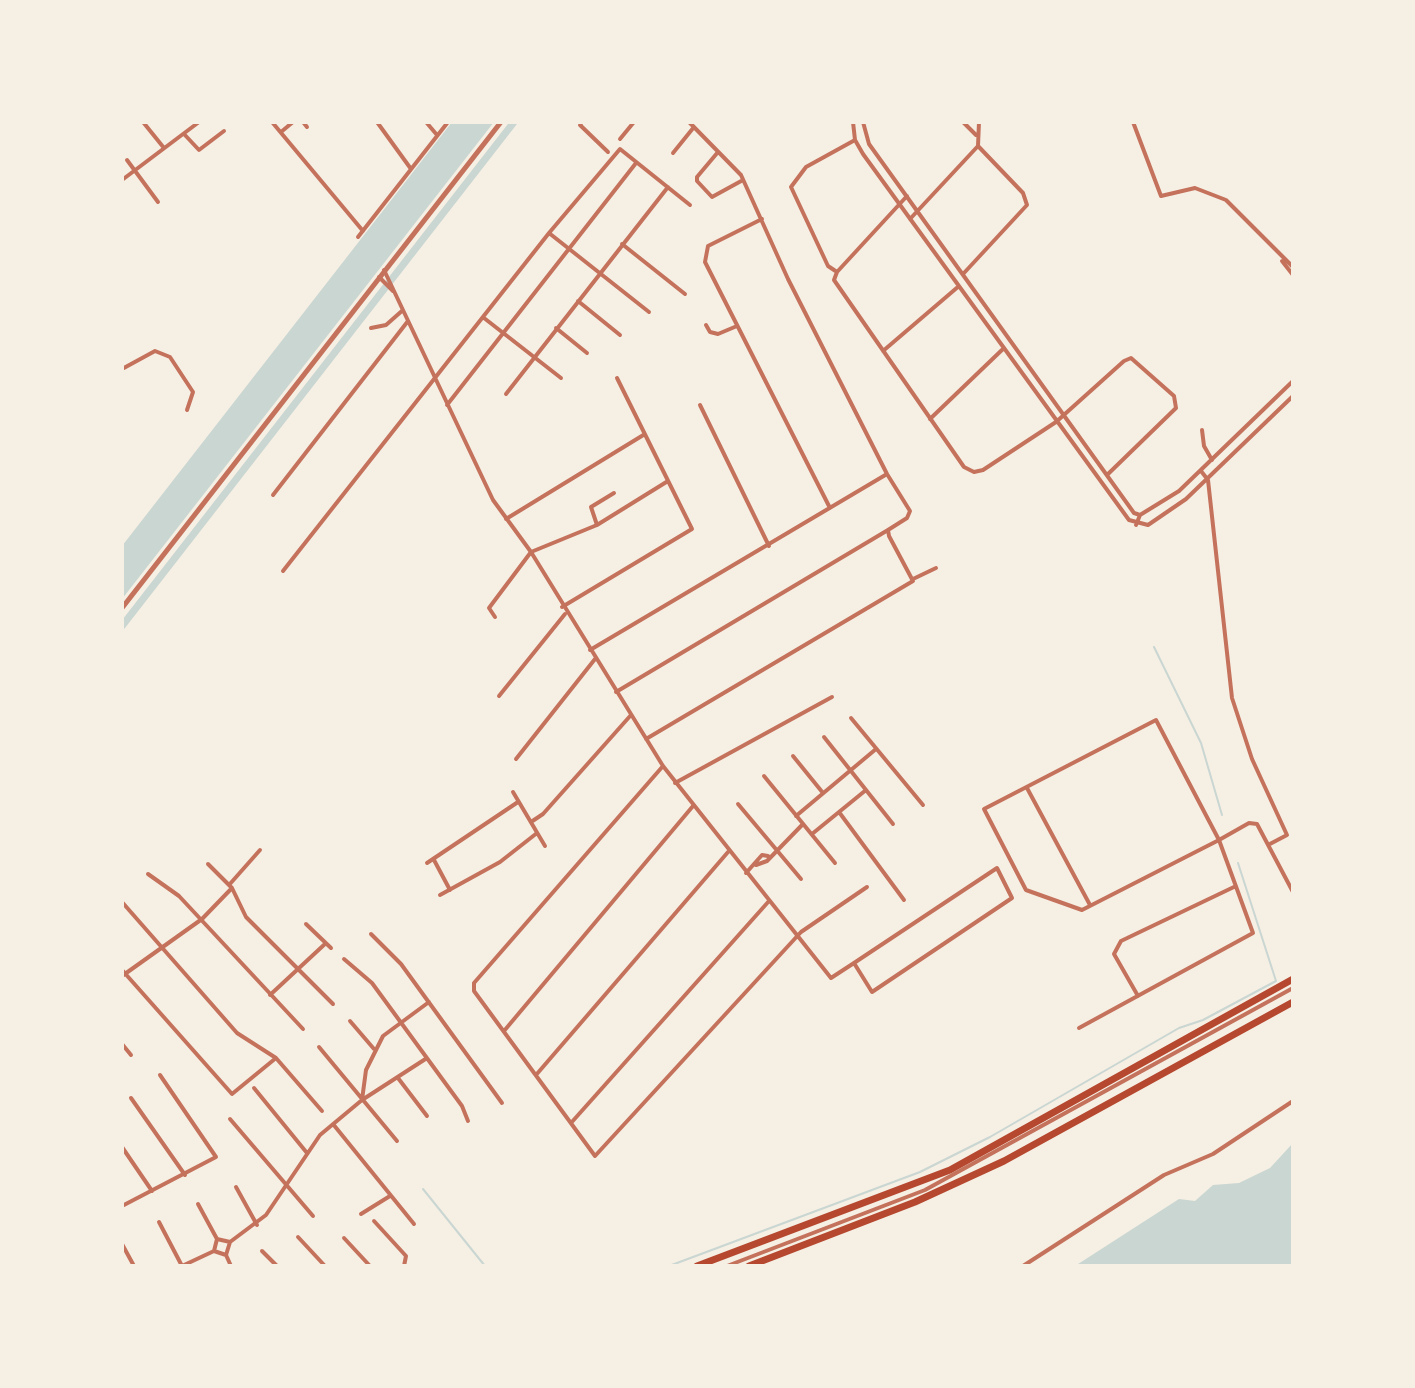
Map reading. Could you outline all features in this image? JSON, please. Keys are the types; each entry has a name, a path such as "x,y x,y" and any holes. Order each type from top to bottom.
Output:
{"highway":[{"path":"697,1266 950,1170 1293,979"},
{"path":"749,1266 915,1202 1004,1161 1293,1002"}],"street":[{"path":"143,122 164,149"},
{"path":"122,180 184,134 192,124 199,122"},
{"path":"272,122 363,231"},
{"path":"281,132 293,122"},
{"path":"377,122 411,169"},
{"path":"426,122 437,135"},
{"path":"358,237 448,122"},
{"path":"122,608 501,122"},
{"path":"582,122 580,125 608,152"},
{"path":"620,139 634,122"},
{"path":"616,692 888,530 907,518 910,511 887,474 788,279 743,180 689,122"},
{"path":"853,122 855,140 910,219 1056,422 1136,525"},
{"path":"863,122 869,144 1134,513 1140,515"},
{"path":"963,122 976,135"},
{"path":"964,273 1027,205 1023,193 978,146 976,135 979,122"},
{"path":"1133,122 1161,196 1189,188 1217,195 1236,208 1293,275"},
{"path":"673,153 694,127"},
{"path":"184,134 199,150 224,131"},
{"path":"837,272 828,266 791,187 793,180 806,167 855,140"},
{"path":"910,219 978,146"},
{"path":"283,571 549,233 620,149 690,205"},
{"path":"718,152 697,181 712,197 743,180"},
{"path":"127,160 158,202"},
{"path":"447,405 636,163"},
{"path":"506,394 668,187"},
{"path":"907,196 837,272 834,280 964,467 974,472 983,470 1064,416 1127,359 1138,361 1174,396 1177,402 1174,414 1107,475"},
{"path":"762,219 708,246 704,254 737,326 830,508"},
{"path":"549,233 649,312"},
{"path":"622,244 685,294"},
{"path":"1275,251 1293,267"},
{"path":"384,270 447,405 506,519 531,552 564,610 675,783 831,978 997,868 1012,898 872,992 854,963"},
{"path":"379,277 394,292"},
{"path":"883,351 959,286"},
{"path":"578,300 620,335"},
{"path":"371,328 386,325 403,310"},
{"path":"483,318 561,378"},
{"path":"273,495 408,321"},
{"path":"706,325 710,332 718,334 737,326"},
{"path":"556,328 587,353"},
{"path":"930,419 1004,348"},
{"path":"122,369 155,351 170,357 193,392 187,410"},
{"path":"499,696 564,610 692,529 617,378"},
{"path":"1136,525 1140,515 1157,506 1201,471 1293,381"},
{"path":"1136,525 1148,525 1208,480 1293,396"},
{"path":"700,405 769,546"},
{"path":"1268,406 1275,413"},
{"path":"1202,430 1204,446 1212,460"},
{"path":"506,519 645,434"},
{"path":"1201,471 1208,480 1232,698 1252,759 1287,835 1268,845"},
{"path":"589,650 887,474"},
{"path":"495,617 489,608 531,552 597,525 668,481"},
{"path":"597,525 591,507 614,493"},
{"path":"888,530 913,579"},
{"path":"646,739 936,568"},
{"path":"516,759 595,659"},
{"path":"675,783 832,697"},
{"path":"531,822 543,814 631,715"},
{"path":"851,718 923,805"},
{"path":"1079,1028 1253,933 1219,840 1156,720 984,809 1026,890 1082,910 1219,840 1249,823 1257,824 1293,892"},
{"path":"824,737 893,824"},
{"path":"796,816 876,749"},
{"path":"793,756 823,793"},
{"path":"663,766 474,983 474,991 595,1156 805,928 867,887"},
{"path":"764,776 835,863"},
{"path":"1027,787 1090,905"},
{"path":"812,834 866,790"},
{"path":"513,792 545,846"},
{"path":"427,863 518,802"},
{"path":"738,804 801,879"},
{"path":"504,1032 693,806"},
{"path":"839,812 904,900"},
{"path":"746,873 756,865 760,866 803,824"},
{"path":"440,895 500,862 537,833"},
{"path":"260,850 200,921 123,973 232,1094 276,1058"},
{"path":"536,1075 728,852"},
{"path":"434,859 450,890"},
{"path":"208,864 230,886 246,917 333,1004"},
{"path":"148,874 179,896 303,1029"},
{"path":"1138,996 1114,954 1121,941 1236,886"},
{"path":"571,1123 769,901"},
{"path":"122,902 163,945 237,1033 276,1058 322,1111"},
{"path":"306,924 331,948"},
{"path":"371,934 395,957 502,1103"},
{"path":"270,995 326,943"},
{"path":"344,959 372,983 462,1106 468,1121"},
{"path":"727,1266 925,1190 1293,988"},
{"path":"362,1100 366,1070 374,1049 383,1036 429,1001"},
{"path":"350,1021 374,1049"},
{"path":"122,1044 131,1055"},
{"path":"319,1047 397,1141"},
{"path":"231,1266 226,1255 230,1242 257,1225 320,1135 362,1100 427,1058"},
{"path":"122,1206 213,1160 214,1152 160,1075"},
{"path":"398,1078 427,1116"},
{"path":"254,1088 307,1153"},
{"path":"131,1098 185,1175"},
{"path":"1023,1266 1164,1175 1213,1154 1293,1101"},
{"path":"230,1119 313,1216"},
{"path":"333,1124 414,1224"},
{"path":"122,1147 152,1191"},
{"path":"236,1187 257,1225"},
{"path":"361,1214 390,1196"},
{"path":"198,1204 217,1239 214,1251"},
{"path":"374,1221 406,1256 404,1266"},
{"path":"159,1222 182,1266 214,1251 226,1255"},
{"path":"298,1237 325,1266"},
{"path":"344,1238 370,1266"},
{"path":"217,1239 230,1242"},
{"path":"122,1244 134,1266"},
{"path":"262,1251 277,1266"}],"shaded area":[{"path":"452,122 494,122 122,599 122,546"},
{"path":"1293,1143 1293,1266 1075,1266 1179,1199 1195,1201 1213,1185 1239,1183 1270,1168"}],"waterway":[{"path":"122,626 514,122"},
{"path":"1154,647 1201,743 1222,815"},
{"path":"669,1266 920,1172 990,1137 1179,1028 1203,1020 1276,981 1238,863"},
{"path":"423,1189 485,1266"}]}
